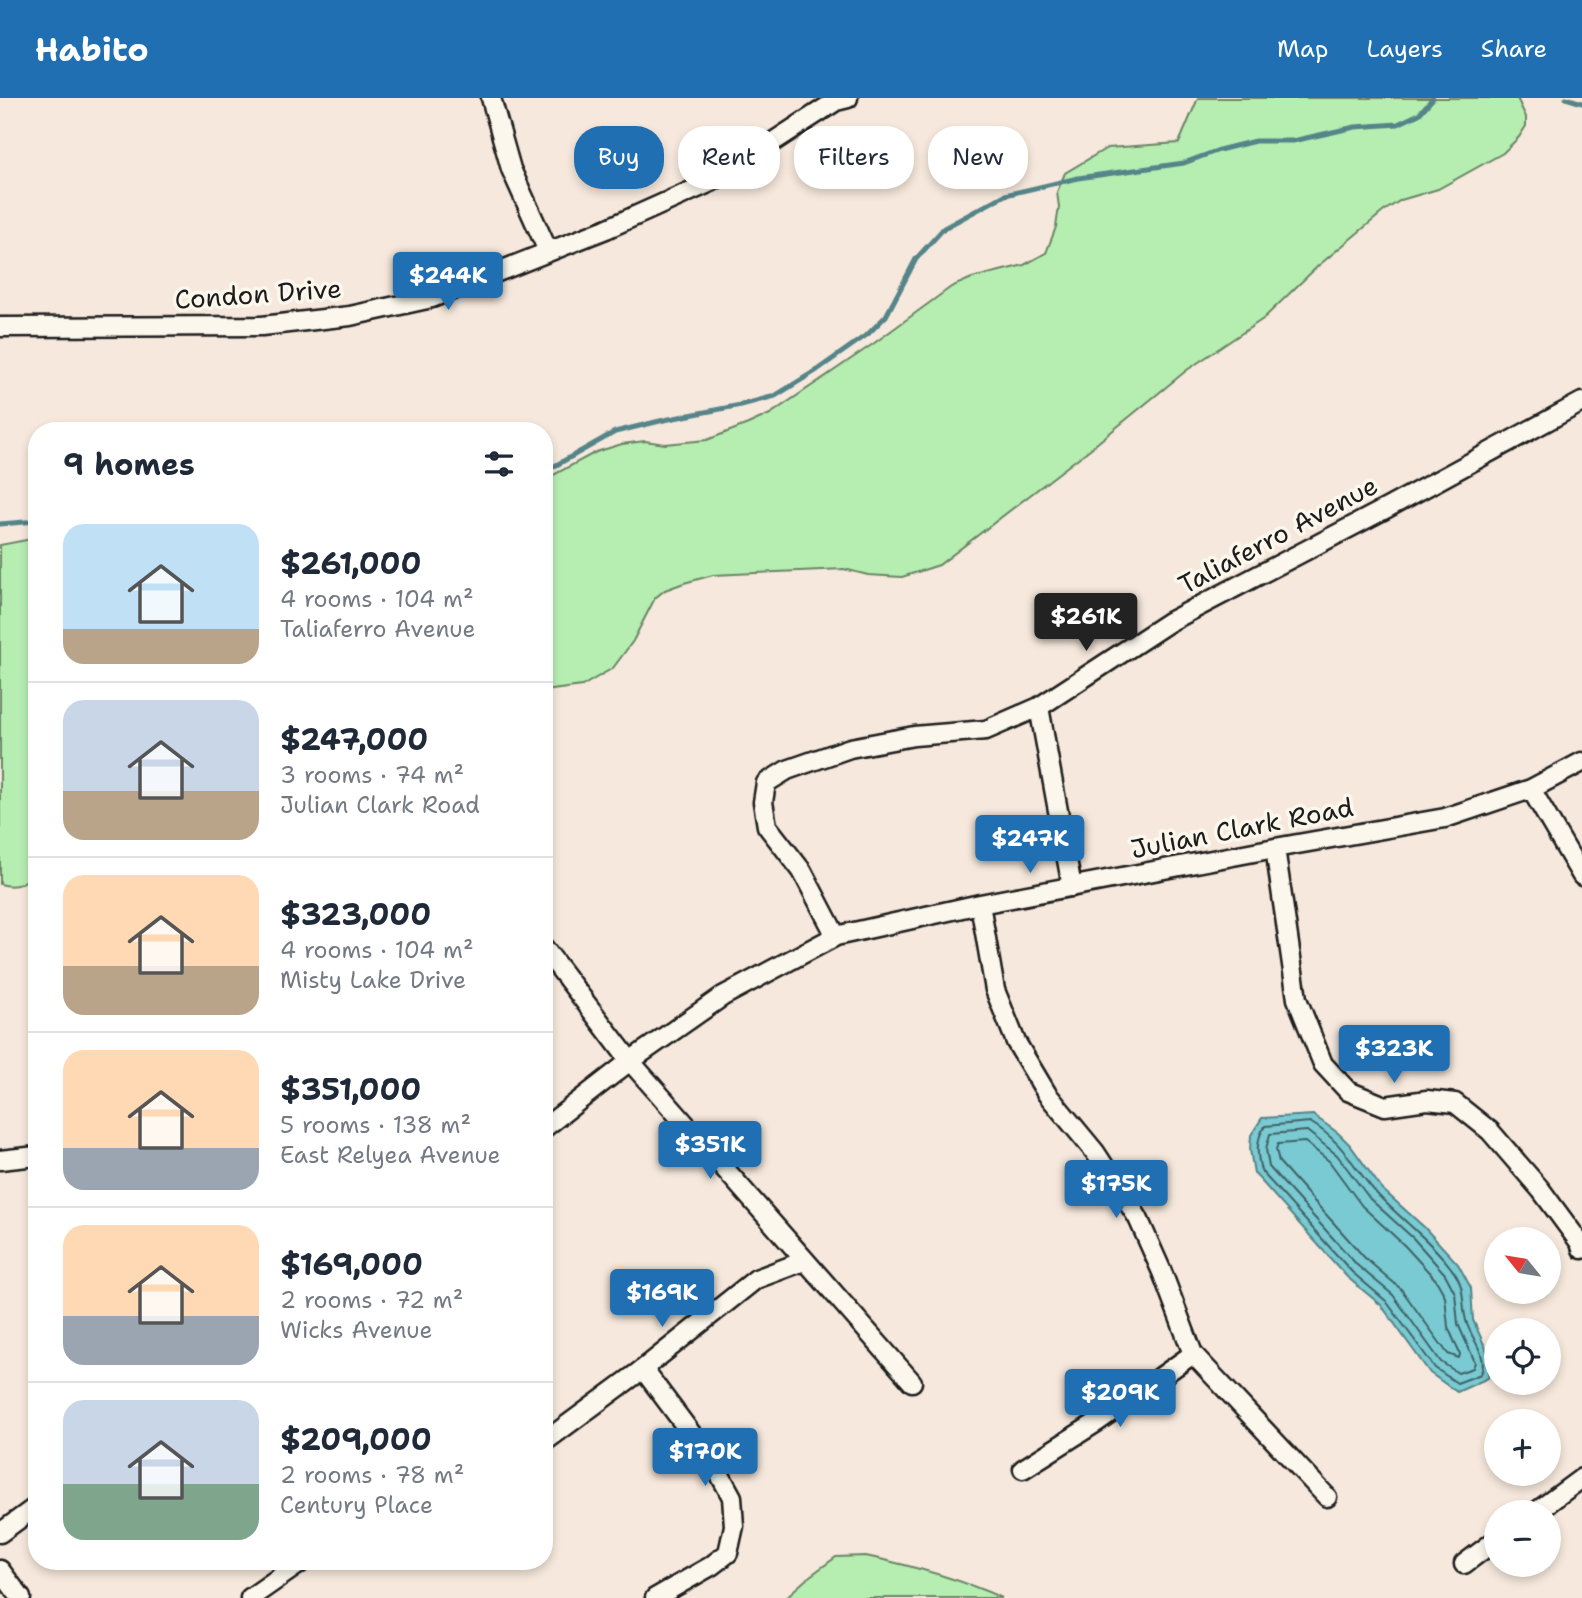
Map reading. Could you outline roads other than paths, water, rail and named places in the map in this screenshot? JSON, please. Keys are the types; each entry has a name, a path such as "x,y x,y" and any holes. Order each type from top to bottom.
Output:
{"street":[{"path":"491,98 511,169 548,251"},
{"name":"Condon Drive","path":"0,327 262,326 350,316 432,298 606,229 711,182 836,101 848,98"},
{"name":"Taliaferro Avenue","path":"836,936 802,871 767,826 763,802 766,783 787,770 850,748 914,736 986,730 1039,707 1169,622 1582,402"},
{"path":"1039,707 1072,887"},
{"name":"Julian Clark Road","path":"553,1121 630,1061 723,996 836,936 980,904 1445,818 1531,789 1582,762"},
{"path":"1531,789 1582,876"},
{"path":"1275,848 1297,999 1323,1064 1348,1091 1385,1106 1427,1100 1455,1103 1490,1131 1541,1190 1582,1249"},
{"path":"980,904 995,990 1016,1042 1047,1094 1095,1152 1138,1218 1194,1354 1327,1497"},
{"path":"553,960 630,1061 912,1382"},
{"path":"0,1160 28,1157"},
{"path":"553,1435 757,1279 804,1261"},
{"path":"1023,1469 1097,1422 1194,1354"},
{"path":"643,1368 714,1464 733,1497 734,1516 727,1553 711,1566 655,1598"},
{"path":"1552,1500 1582,1478"},
{"path":"0,1533 28,1513"},
{"path":"1464,1564 1484,1549"},
{"path":"0,1570 21,1598"},
{"path":"250,1598 290,1570"}],"water":[{"path":"1313,1115 1338,1133 1382,1189 1424,1227 1458,1264 1471,1288 1473,1320 1484,1344 1484,1380 1457,1392 1430,1373 1381,1305 1347,1277 1254,1173 1250,1150 1251,1135 1262,1118"}],"waterway":[{"path":"553,467 615,432 775,396 868,334 886,316 916,259 944,228 1005,195 1078,178 1184,163 1255,141 1293,141 1355,127 1398,124 1419,114 1433,98"},
{"path":"1566,98 1582,103"},
{"path":"0,524 28,522"}]}
